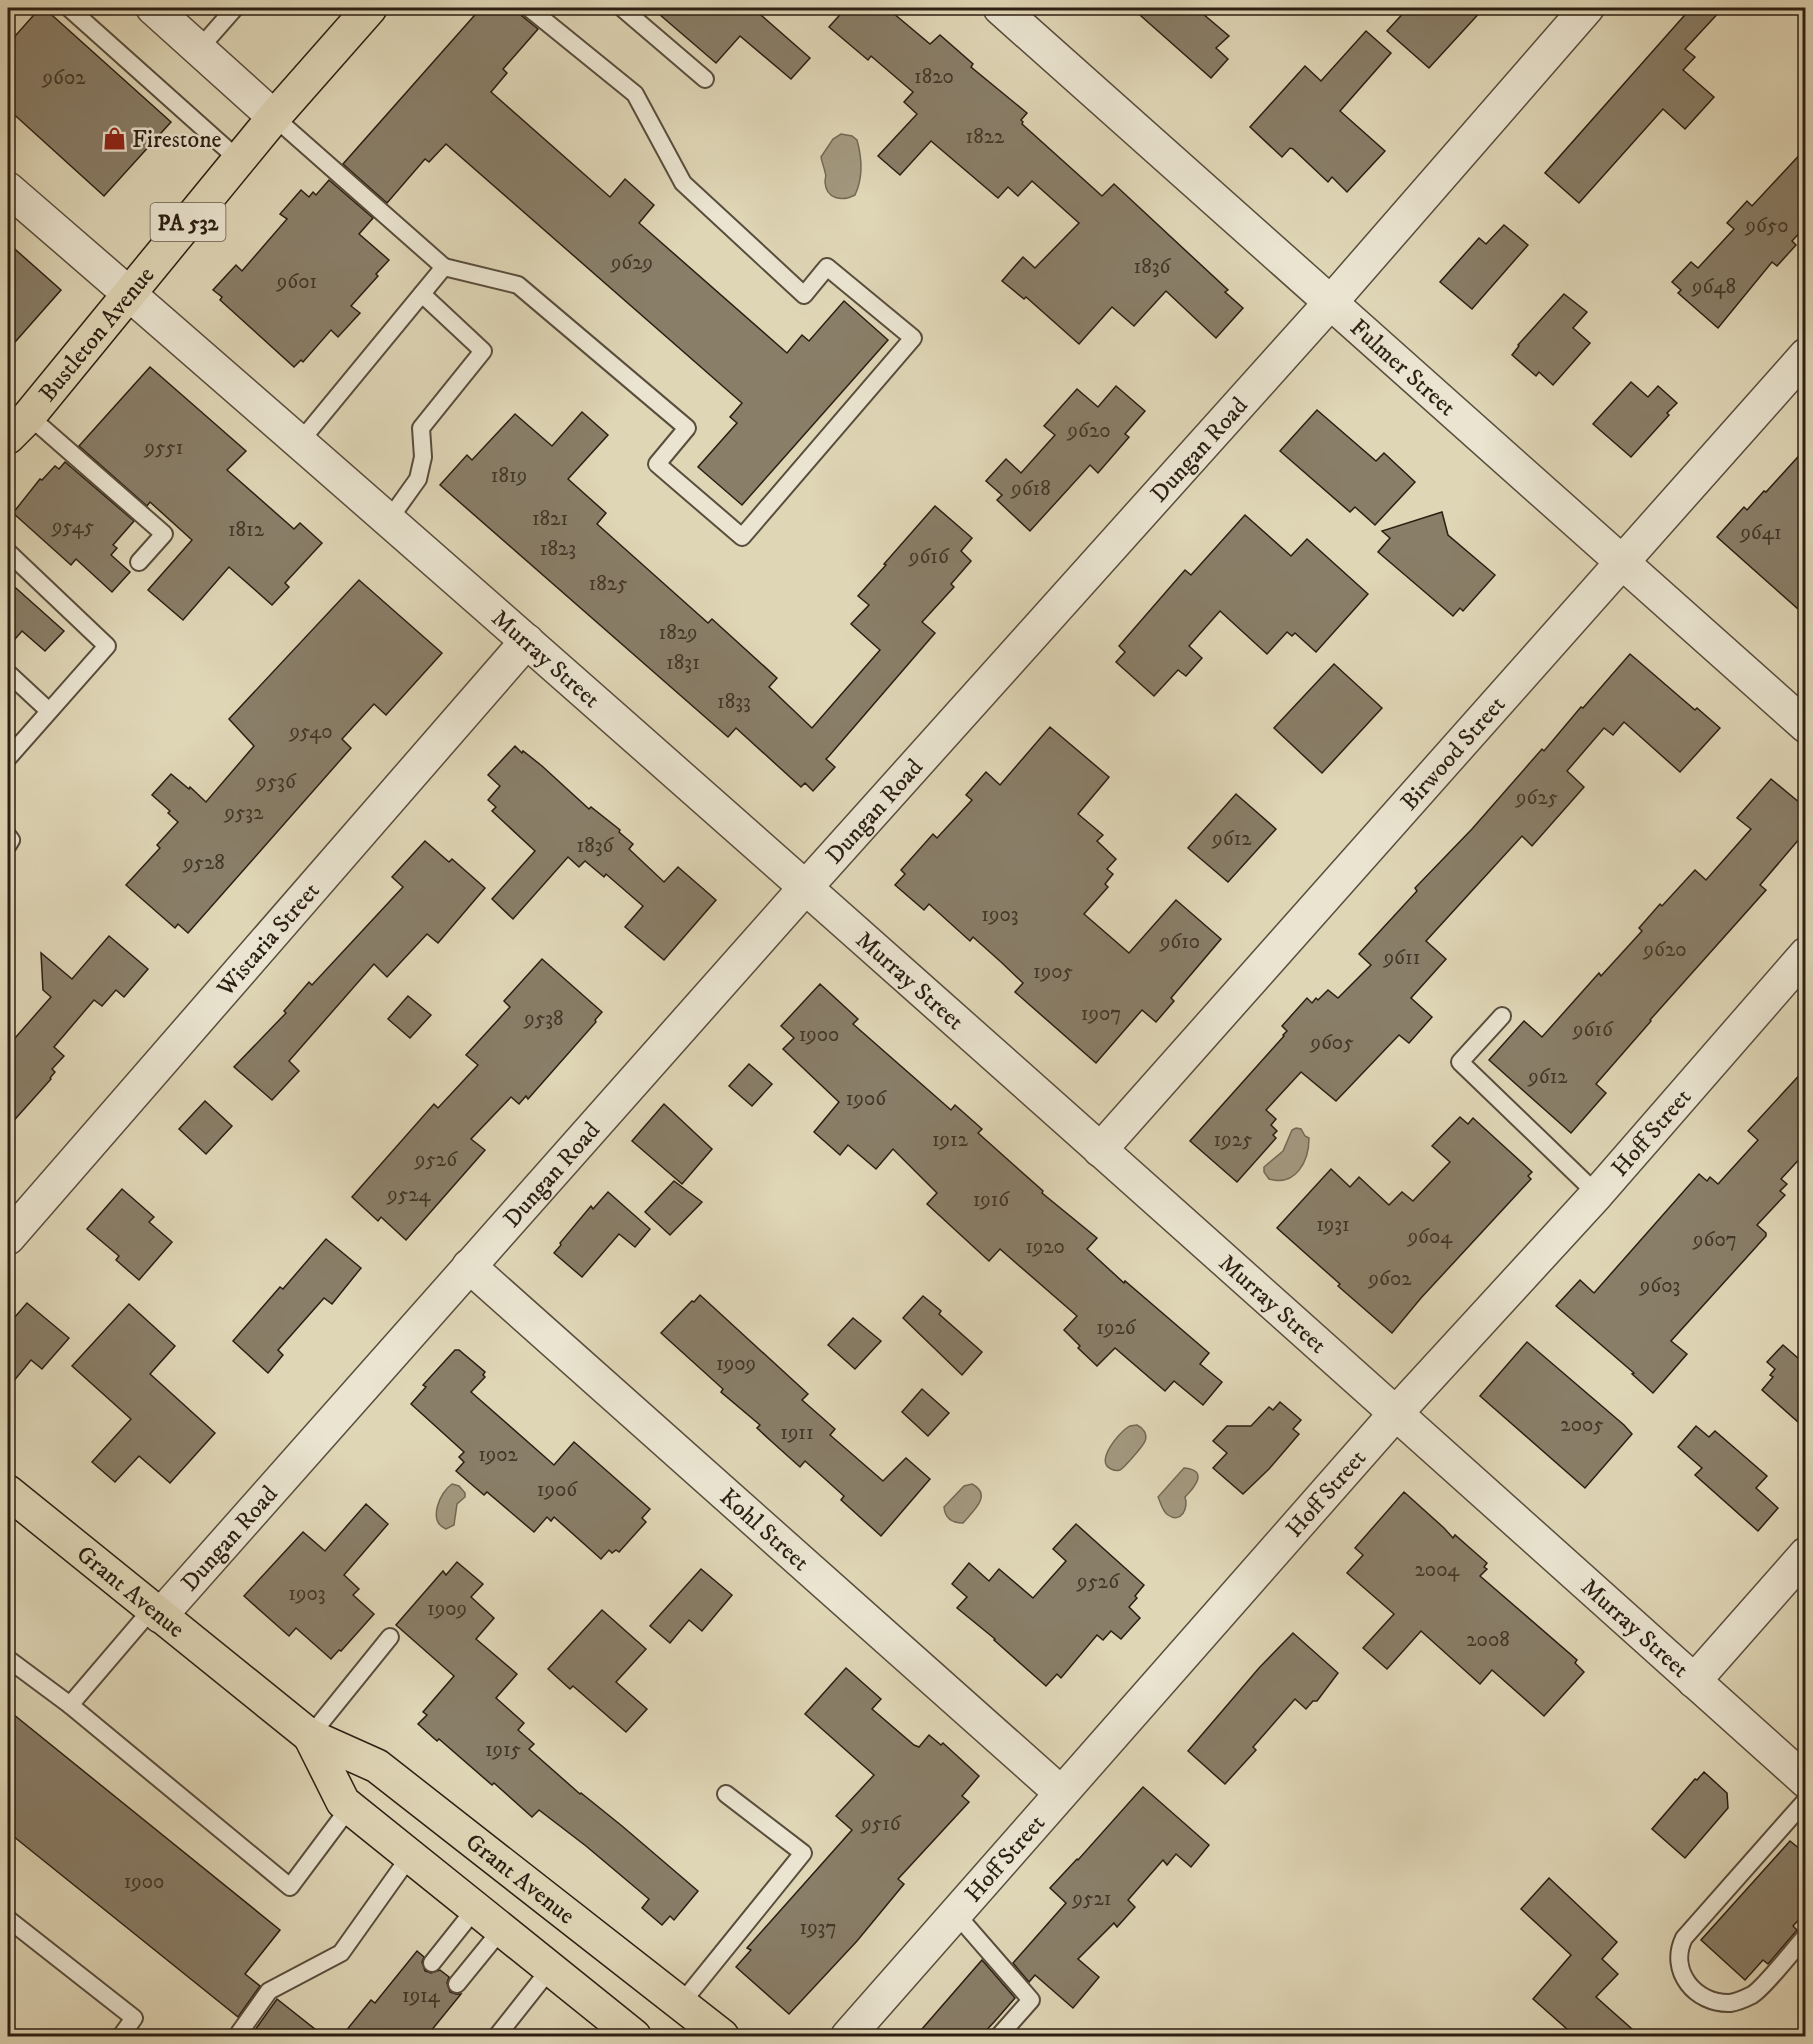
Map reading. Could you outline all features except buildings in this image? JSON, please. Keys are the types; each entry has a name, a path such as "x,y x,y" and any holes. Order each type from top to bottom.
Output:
{"main road":[{"name":"Bustleton Avenue","path":"18,427 274,117 370,8"},
{"name":"Grant Avenue","path":"8,1492 310,1736 377,1766 722,2037"},
{"name":"Grant Avenue","path":"310,1736 343,1802 349,1808 634,2037"}],"street":[{"path":"153,8 274,117"},
{"name":"Dungan Road","path":"156,1612 469,1266 1331,302 1587,8"},
{"name":"Fulmer Street","path":"1006,9 1806,726"},
{"name":"Murray Street","path":"8,189 527,641 1396,1413 1806,1781"},
{"name":"Birwood Street","path":"1100,1150 1806,355"},
{"name":"Wistaria Street","path":"8,1238 527,641"},
{"name":"Hoff Street","path":"848,2037 1396,1413 1597,1194 1806,954"},
{"name":"Kohl Street","path":"469,1266 1061,1793"},
{"path":"1694,1681 1806,1554"}],"lane":[{"path":"69,8 239,160"},
{"path":"199,49 235,8"},
{"path":"274,117 444,267 518,285 687,428 657,465 742,537 913,338 827,267 804,295 683,183 635,94 529,8"},
{"path":"622,8 705,79"},
{"path":"299,443 444,267"},
{"path":"388,521 418,479 423,457 421,428 483,351 422,294"},
{"path":"18,427 164,534 139,562"},
{"path":"8,552 106,646 8,758"},
{"path":"8,673 49,711"},
{"path":"8,836 11,840 8,845"},
{"path":"1502,1016 1460,1062 1597,1194"},
{"path":"70,1705 156,1612"},
{"path":"310,1736 390,1637"},
{"path":"8,1659 70,1705 290,1887 349,1808"},
{"path":"680,2005 803,1853 726,1794"},
{"path":"1806,1800 1684,1938 1680,1946 1682,1976 1692,1990 1702,1997 1732,2003 1755,1993 1806,1936"},
{"path":"237,2037 269,1991 341,1953 410,1856"},
{"path":"432,1963 475,1909"},
{"path":"957,1915 1031,2000 999,2037"},
{"path":"8,1919 134,2018 121,2037"},
{"path":"457,1984 501,1930"},
{"path":"497,2037 550,1969"}],"shaded area":[{"path":"841,134 852,136 857,140 861,168 855,195 836,198 826,188 826,175 821,157 833,139"},
{"path":"1301,1129 1309,1138 1307,1155 1303,1163 1294,1176 1287,1179 1269,1179 1264,1172 1264,1167 1283,1151 1292,1130"},
{"path":"1137,1425 1145,1434 1144,1443 1120,1470 1111,1469 1106,1465 1105,1460 1114,1441 1129,1426"},
{"path":"1184,1468 1196,1472 1198,1480 1185,1497 1186,1506 1183,1514 1177,1518 1164,1511 1158,1497"},
{"path":"452,1484 459,1486 465,1493 465,1497 457,1504 454,1525 446,1529 440,1525 436,1513 443,1493"},
{"path":"972,1484 981,1493 979,1503 963,1523 952,1521 946,1515 944,1507 964,1486"}],"place":[{"name":"Firestone","path":"114,139"}]}
